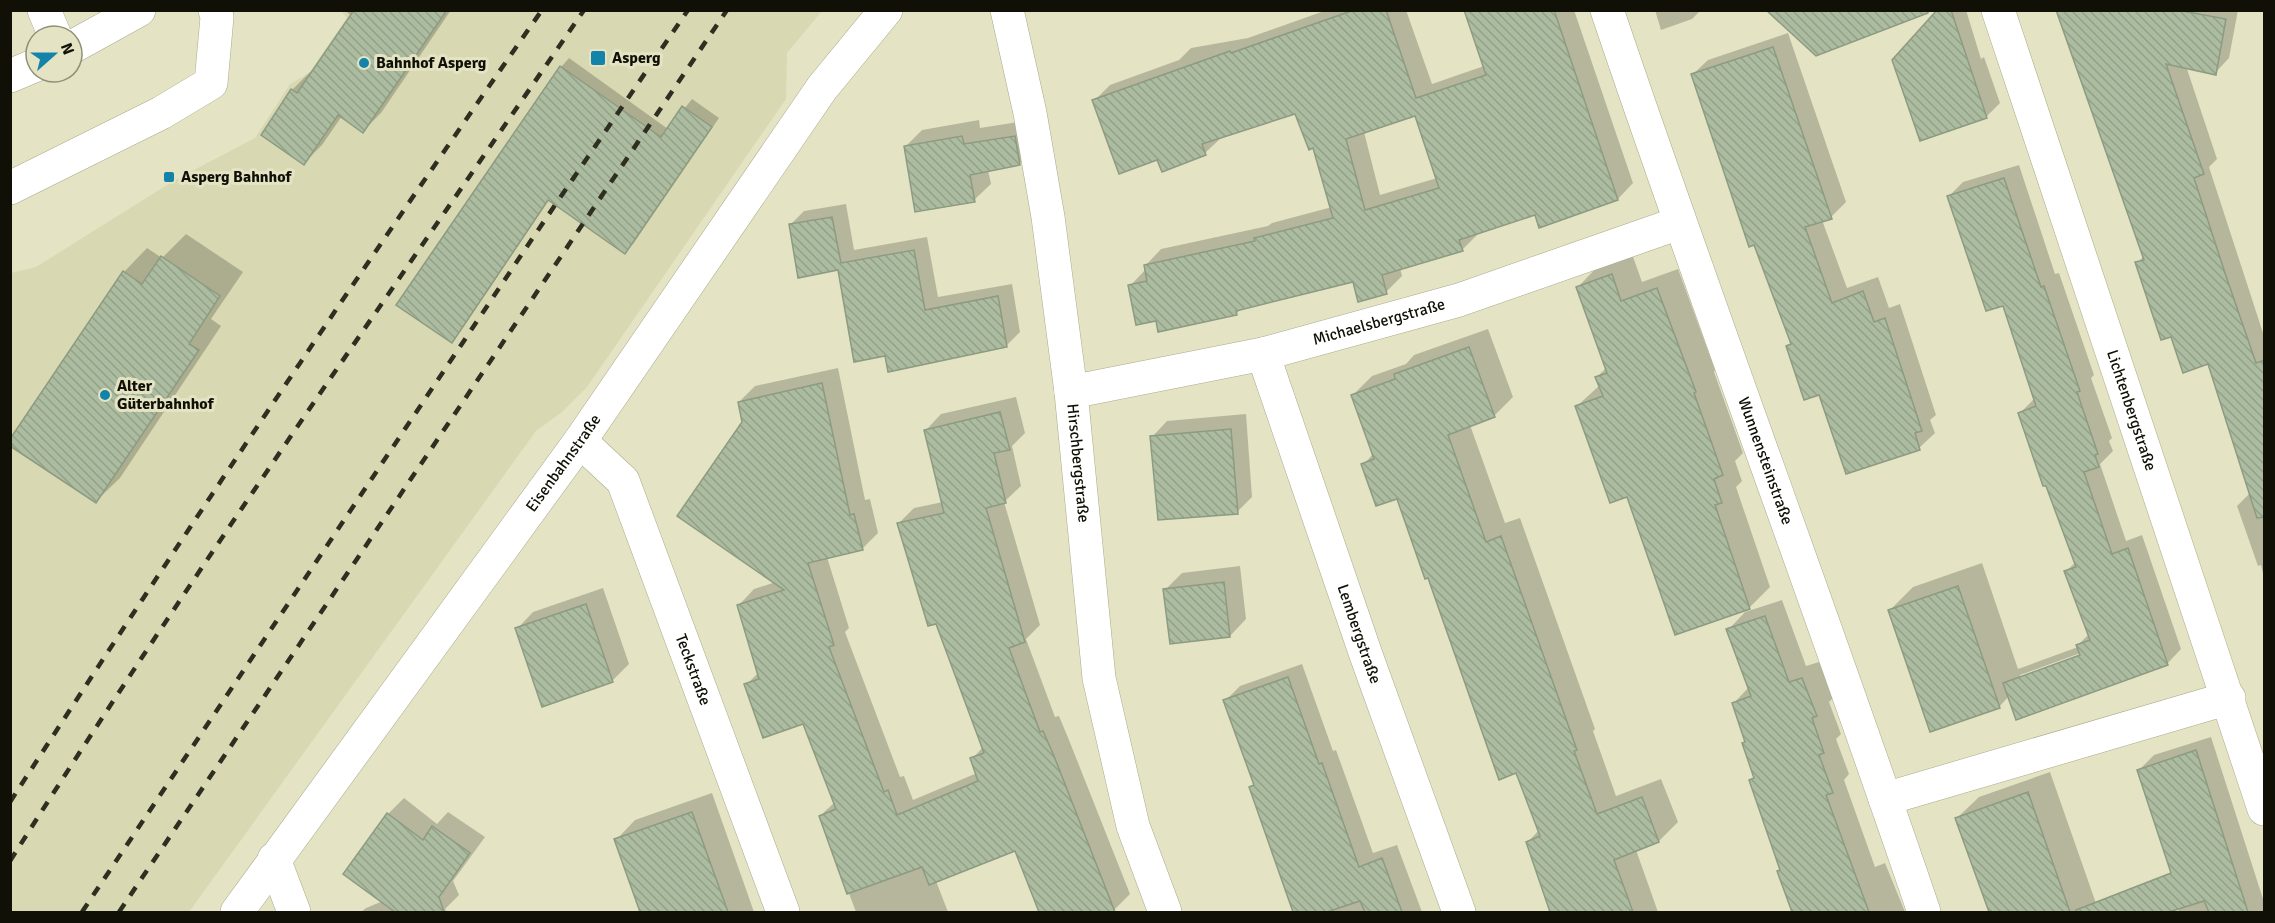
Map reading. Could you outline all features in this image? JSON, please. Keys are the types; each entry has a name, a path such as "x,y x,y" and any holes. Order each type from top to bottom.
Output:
{"street":[{"path":"44,10 50,24"},
{"path":"84,40 139,10"},
{"path":"10,188 161,113 211,82 217,17 215,10"},
{"name":"Eisenbahnstraße","path":"237,912 580,441 822,88 886,10"},
{"name":"Hirschbergstraße","path":"1007,10 1030,113 1046,206 1071,392 1099,678 1133,826 1165,912"},
{"name":"Wunnensteinstraße","path":"1607,10 1679,223 1886,799 1924,912"},
{"name":"Lichtenbergstraße","path":"1998,10 2265,809"},
{"path":"10,76 24,70"},
{"name":"Michaelsbergstraße","path":"1071,392 1263,354 1459,300 1679,223"},
{"name":"Lembergstraße","path":"1263,354 1366,655 1459,912"},
{"name":"Teckstraße","path":"580,441 623,481 783,912"},
{"path":"1886,799 2229,698"},
{"path":"274,859 294,912"}],"shaded area":[{"path":"341,11 822,11 787,53 786,99 587,387 562,412 536,431 189,912 11,912 11,273 36,267 175,180 255,138 290,84 309,73 347,18"}],"building":[{"name":"Bahnhof Asperg","path":"354,10 447,10 363,133 338,115 304,165 261,135 291,89 297,93"},
{"path":"1354,10 1386,10 1416,98 1486,75 1464,10 1554,10 1618,200 1539,228 1535,215 1459,240 1463,251 1382,275 1387,294 1358,302 1353,282 1236,311 1237,315 1158,332 1156,321 1136,325 1128,285 1147,281 1144,265 1255,241 1254,238 1333,218 1313,148 1309,150 1295,114 1202,144 1206,155 1162,172 1157,160 1119,174 1092,100 1230,51 1231,53","holes":["1415,116 1439,188 1365,210 1346,139"]},
{"path":"1766,10 1928,10 1928,13 1816,56"},
{"path":"1937,10 1951,10 1987,118 1920,141 1892,60"},
{"path":"2056,10 2177,10 2226,19 2216,75 2166,64 2204,174 2194,178 2226,276 2256,363 2265,360 2265,517 2257,518 2208,364 2183,373 2171,337 2161,340 2135,262 2144,260"},
{"path":"1773,47 1832,219 1805,227 1832,303 1863,291 1874,322 1885,318 1922,431 1915,433 1920,450 1846,474 1819,395 1804,400 1786,346 1791,344 1754,245 1749,247 1691,74"},
{"path":"560,66 661,137 682,106 712,127 625,254 548,200 452,343 396,305"},
{"path":"962,136 964,144 1015,136 1020,165 970,175 975,202 915,212 904,146"},
{"path":"2004,178 2080,391 2077,392 2098,454 2095,455 2099,467 2084,472 2112,554 2128,548 2168,665 2016,720 2003,683 2080,655 2076,645 2090,640 2064,571 2076,567 2046,486 2043,486 2018,413 2036,406 2003,306 1986,311 1947,196"},
{"path":"832,217 841,263 914,250 925,310 998,296 1007,347 888,372 885,356 854,362 838,270 798,278 789,224"},
{"name":"Alter Güterbahnhof","path":"161,256 220,296 189,344 199,350 96,503 10,446 10,439 123,271 142,284"},
{"path":"1612,274 1621,301 1657,288 1696,392 1694,393 1723,475 1714,479 1722,503 1715,505 1750,609 1675,635 1627,497 1610,503 1575,406 1603,396 1595,377 1607,373 1576,287"},
{"path":"1469,347 1495,417 1448,435 1486,542 1501,536 1577,750 1574,751 1597,814 1642,797 1659,842 1614,860 1633,912 1550,912 1526,842 1540,836 1516,773 1499,780 1428,578 1425,579 1397,499 1376,506 1361,464 1374,459 1351,395 1395,379 1394,374"},
{"path":"822,383 850,515 854,514 863,550 808,563 834,645 829,647 884,792 888,790 897,815 978,781 970,758 984,753 936,624 928,626 897,523 944,513 924,430 1000,412 1010,450 994,453 1006,503 986,508 1025,642 1009,648 1040,732 1043,731 1054,756 1115,912 1039,912 1015,851 929,885 922,867 847,894 819,816 836,809 803,724 763,738 744,684 759,679 737,605 784,590 677,516 742,422 738,402"},
{"path":"1231,429 1238,514 1158,520 1150,436"},
{"path":"1224,582 1230,637 1170,644 1163,589"},
{"path":"1958,586 2000,708 1930,732 1888,610"},
{"path":"586,604 613,682 542,707 515,628"},
{"path":"1765,616 1789,682 1802,678 1817,716 1812,718 1824,753 1819,755 1833,793 1826,795 1869,912 1792,912 1777,871 1780,870 1749,780 1754,778 1732,703 1751,696 1726,629"},
{"path":"1288,677 1359,867 1382,858 1402,912 1365,912 1360,901 1327,912 1293,912 1249,787 1254,785 1223,700"},
{"path":"2196,750 2248,912 2209,912 2204,901 2169,912 2077,912 2076,910 2171,873 2137,770"},
{"path":"2028,792 2070,912 1989,912 1955,818"},
{"path":"692,812 728,912 640,912 614,839"},
{"path":"387,813 423,840 432,826 470,853 439,897 444,912 395,912 343,874"}],"railway":[{"path":"10,802 273,404 406,206 542,10"},
{"path":"10,861 221,539 584,10"},
{"path":"82,912 688,10"},
{"path":"119,912 727,10"}],"place":[{"name":"Asperg","path":"598,58"},
{"name":"Bahnhof Asperg","path":"364,63"},
{"name":"Asperg Bahnhof","path":"169,177"},
{"name":"Alter Güterbahnhof","path":"105,395"}]}
